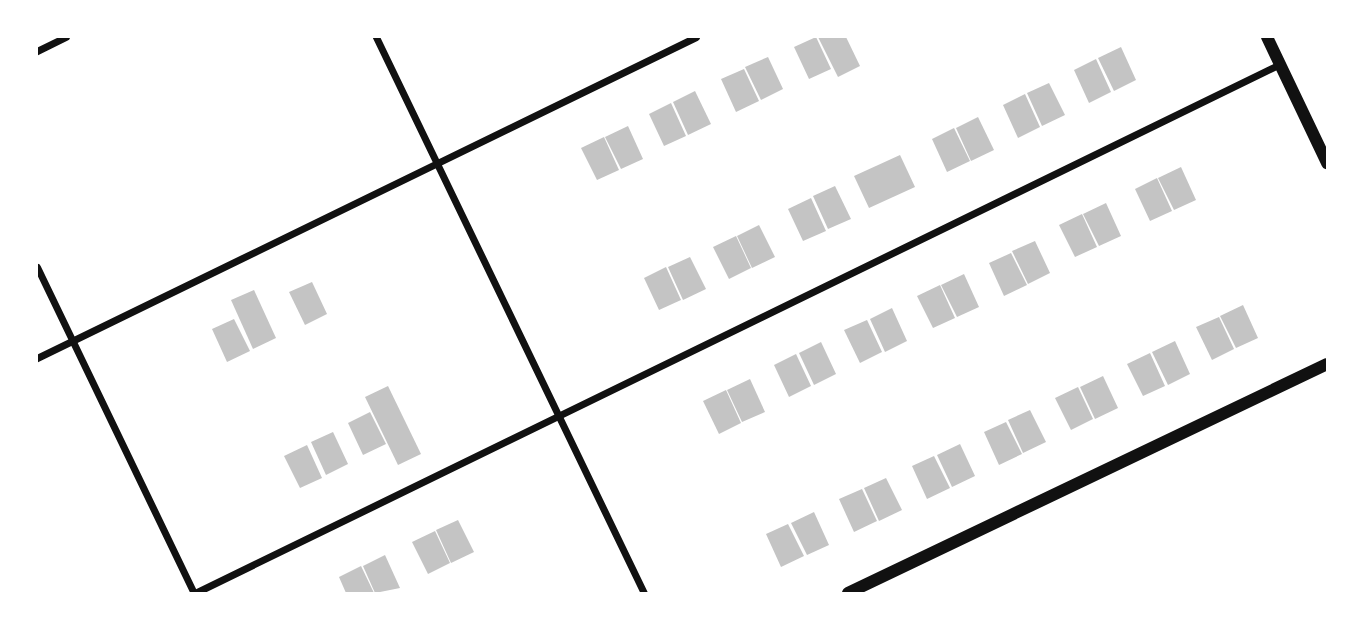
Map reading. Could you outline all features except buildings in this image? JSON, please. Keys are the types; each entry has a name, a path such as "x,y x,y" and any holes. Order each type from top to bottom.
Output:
{"street":[{"path":"37,51 66,37"},
{"path":"376,37 644,593"},
{"path":"37,358 696,37"},
{"path":"1267,37 1327,163"},
{"path":"37,267 194,593 1280,64"},
{"path":"848,593 1327,364"}]}
